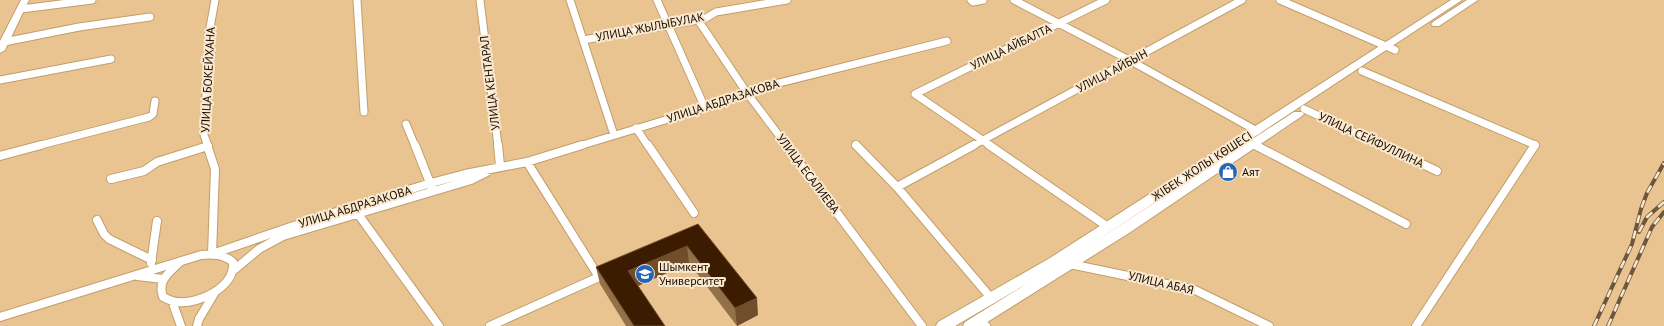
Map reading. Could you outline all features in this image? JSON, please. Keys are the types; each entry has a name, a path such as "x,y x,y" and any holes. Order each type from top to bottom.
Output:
{"main road":[{"name":"ЖІБЕК ЖОЛЫ КӨШЕСІ","path":"978,324 1362,71 1457,0"},
{"name":"ЖІБЕК ЖОЛЫ КӨШЕСІ","path":"943,326 1055,261 1257,131 1391,48 1473,0"},
{"path":"2,46 23,4"}],"street":[{"path":"23,4 92,0"},
{"name":"УЛИЦА БОКЕЙХАНА","path":"212,254 215,169 204,135 209,33 215,0"},
{"path":"357,0 364,112"},
{"name":"УЛИЦА КЕНТАРАЛ","path":"480,0 500,166"},
{"path":"570,0 614,135"},
{"path":"657,0 705,108"},
{"path":"740,0 745,8"},
{"name":"УЛИЦА ЖЫЛЫБУЛАК","path":"583,40 698,20 706,18 716,12 787,0"},
{"path":"971,0 973,2 983,0"},
{"path":"1014,0 1131,61 1257,131"},
{"name":"УЛИЦА АЙБАЛТА","path":"982,141 914,94 1106,0"},
{"name":"УЛИЦА АЙБЫН","path":"897,188 1242,0"},
{"path":"1280,0 1391,48"},
{"path":"2,46 79,27 150,17"},
{"name":"УЛИЦА ЕСАЛИЕВА","path":"698,20 747,93 922,326"},
{"name":"УЛИЦА АБДРАЗАКОВА","path":"180,262 201,255 212,254 317,218 432,187 471,180 500,166 527,162 705,108 747,93 755,88 947,41"},
{"path":"0,80 111,59"},
{"path":"1362,71 1535,145 1416,326"},
{"path":"0,156 149,117 153,114 155,101"},
{"name":"УЛИЦА СЕЙФУЛЛИНА","path":"1304,109 1437,171"},
{"path":"406,124 432,187"},
{"path":"636,128 694,213"},
{"path":"982,141 1108,227"},
{"path":"1253,144 1406,224"},
{"path":"856,145 897,188 991,298"},
{"path":"111,179 144,171 157,162 208,146"},
{"path":"490,326 599,277 527,162"},
{"name":"УЛИЦА АБДРАЗАКОВА","path":"217,290 228,280 234,270 259,249 283,236 358,214 432,187"},
{"path":"358,214 439,326"},
{"path":"97,220 104,234 109,239 152,260"},
{"path":"151,270 157,221"},
{"path":"212,254 227,256 233,262 234,270"},
{"path":"0,316 132,275 180,262"},
{"path":"180,262 163,279 160,289 163,296 172,301 186,302 202,298 217,290"},
{"name":"УЛИЦА АБАЯ","path":"1070,264 1195,290 1269,326"},
{"path":"132,275 163,279"},
{"path":"198,326 199,319 217,290"},
{"path":"172,301 181,326"}],"building":[{"path":"698,224 757,298 735,308 687,246 628,271 665,326 634,326 596,267"}],"railway":[{"path":"1594,326 1632,244 1641,209 1647,193 1664,163"},
{"path":"1639,232 1647,217 1664,202"},
{"path":"1608,326 1652,227 1664,212"}],"place":[{"name":"Аят","path":"1228,172"},
{"name":"Шымкент Университет","path":"645,274"}]}
